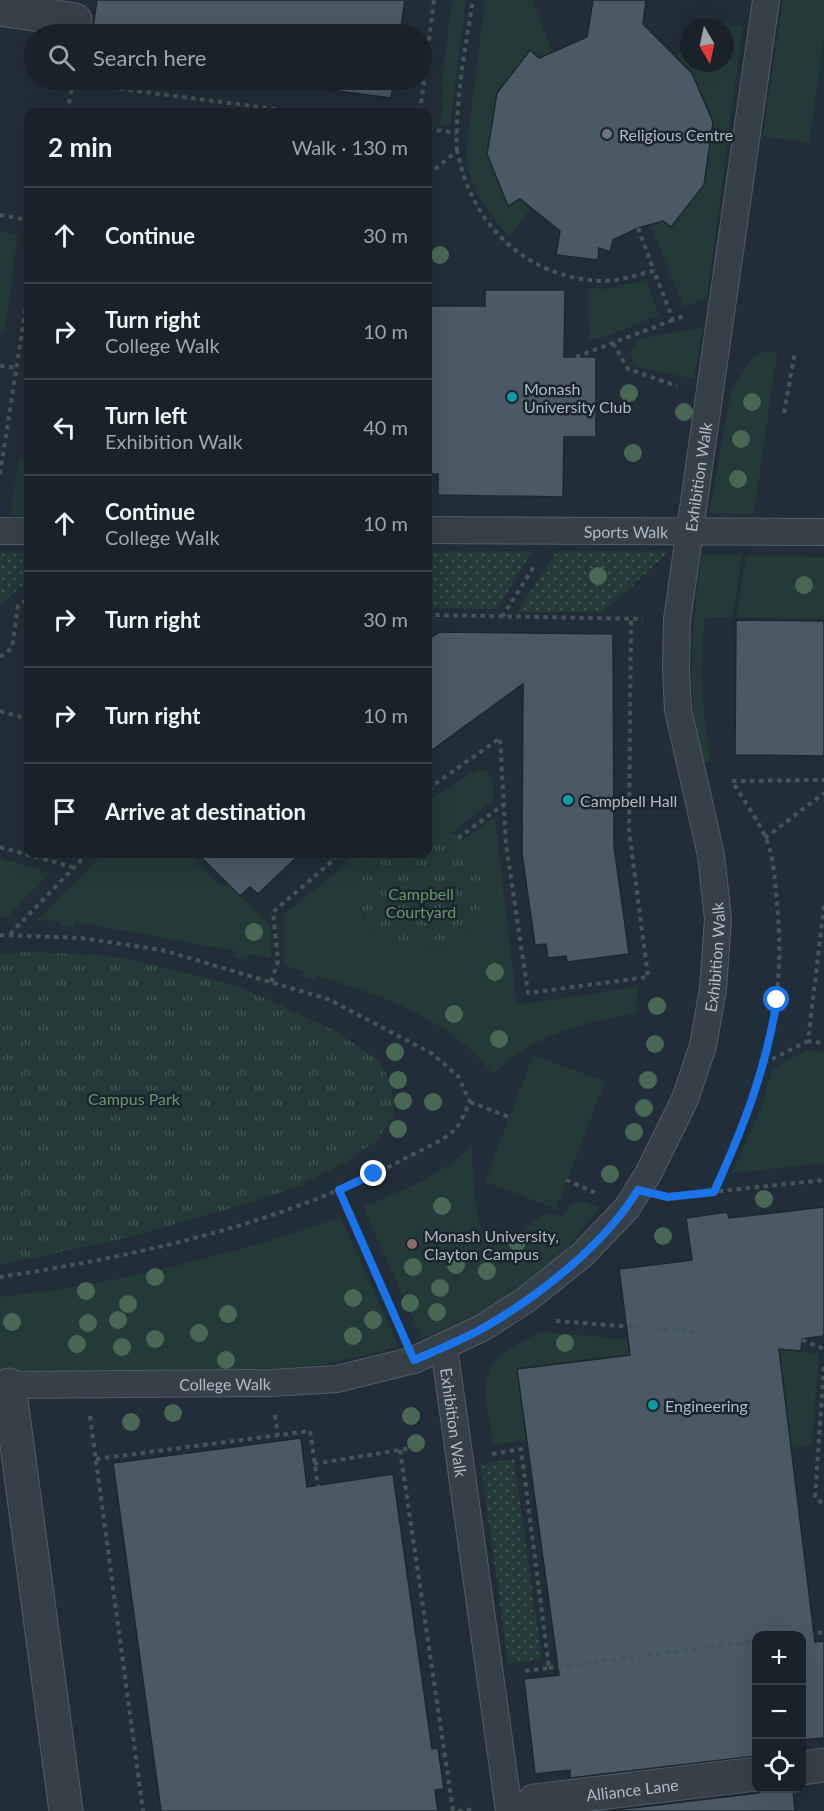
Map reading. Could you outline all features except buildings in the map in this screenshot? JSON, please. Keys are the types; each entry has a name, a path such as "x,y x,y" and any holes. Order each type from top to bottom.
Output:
{"street":[{"name":"Exhibition Walk","path":"517,1805 490,1675 444,1347 484,1327 527,1299 582,1255 627,1208 685,1099 704,1046 713,989 718,919 711,855 678,710 677,620 766,0"},
{"path":"0,9 75,20"},
{"name":"Sports Walk","path":"432,530 824,532"},
{"path":"0,531 24,531"},
{"name":"College Walk","path":"4,1384 259,1383 337,1379 414,1360 444,1347"},
{"path":"4,1384 66,1811"},
{"path":"806,1768 824,1766"},
{"name":"Alliance Lane","path":"517,1805 752,1775"}],"path":[{"path":"431,24 434,0"},
{"path":"473,0 456,117 457,151 466,182 476,204 498,237 530,260 566,277 606,281 654,271"},
{"path":"68,108 73,90"},
{"path":"140,90 270,108"},
{"path":"420,108 423,90"},
{"path":"432,130 457,133"},
{"path":"432,172 457,151"},
{"path":"0,215 24,219"},
{"path":"638,228 673,320"},
{"path":"576,357 723,303"},
{"path":"0,474 24,320"},
{"path":"613,343 628,369 709,398"},
{"path":"784,413 795,351"},
{"path":"0,366 17,368"},
{"path":"502,617 558,529"},
{"path":"0,657 12,648 18,606 24,601"},
{"path":"432,617 435,615 677,620"},
{"path":"432,786 500,738 506,844 528,993 648,977 629,830 631,619"},
{"path":"0,711 24,718"},
{"path":"694,782 824,780"},
{"path":"714,1192 740,1136 771,1039 781,956 774,869 765,838 732,781"},
{"path":"765,838 824,792"},
{"path":"458,838 504,804"},
{"path":"0,847 24,854"},
{"path":"40,858 72,867"},
{"path":"9,935 82,858"},
{"path":"271,982 278,961 273,912 334,858"},
{"path":"808,1041 824,906"},
{"path":"0,935 81,938 162,950 328,999 431,1053 458,1076 470,1102 509,1118"},
{"path":"764,1063 808,1041 824,1043"},
{"path":"0,1276 109,1258 190,1238 260,1219 339,1190 374,1174 454,1130 470,1102"},
{"path":"638,1190 668,1197 824,1180"},
{"path":"339,1190 414,1360"},
{"path":"527,1299 552,1321 701,1332"},
{"path":"802,1340 824,1348"},
{"path":"824,1367 815,1497 824,1505"},
{"path":"86,1385 143,1811"},
{"path":"274,1408 278,1435"},
{"path":"96,1459 310,1431 318,1486"},
{"path":"314,1464 457,1441"},
{"path":"488,1455 521,1449 549,1668"},
{"path":"400,1450 453,1811"},
{"path":"806,1634 824,1632"},
{"path":"490,1675 752,1642"}],"green space":[{"path":"452,0 466,0 450,125 440,126 443,89 441,88"},
{"path":"485,0 532,0 553,52 540,57 532,52 497,93 487,154 508,206 520,199 531,207 510,237 479,196 467,161 467,143"},
{"path":"783,0 824,0 824,37 809,143 763,136"},
{"path":"734,25 743,26 707,298 684,307 650,225 660,219 671,227 704,184 713,122 692,73 734,72"},
{"path":"0,232 18,235 5,331 0,330"},
{"path":"646,280 659,315 602,338 589,339 588,288 605,289"},
{"path":"703,327 694,379 637,367 632,363 632,349 639,339"},
{"path":"777,353 754,514 709,513 731,391 752,358 756,354"},
{"path":"19,459 24,460 24,515 10,516"},
{"path":"532,551 497,609 432,608 432,552"},
{"path":"557,551 669,552 603,612 517,612"},
{"path":"0,552 24,553 24,584 0,604"},
{"path":"702,554 742,555 733,617 705,617 702,689 711,761 701,764 694,711 692,659 695,607"},
{"path":"746,556 824,557 824,619 736,617"},
{"path":"478,769 488,772 493,783 494,800 451,833 432,825 432,798"},
{"path":"495,817 517,1005 638,987 636,1014 596,1021 559,1032 525,1050 493,1074 455,1037 412,1011 316,975 314,980 302,976 304,971 284,965 283,915 346,864 350,858 366,858 359,874 358,897 365,921 380,938 399,948 421,951 442,947 461,937 476,919 482,887 479,865 472,852 461,841"},
{"name":"Campbell Courtyard","path":"432,828 453,834 470,850 480,871 482,894 476,917 461,936 438,948 406,950 393,946 376,934 364,918 357,885 366,858 432,858"},
{"path":"0,858 50,873 7,917 0,917"},
{"path":"98,858 193,858 221,887 227,883 269,924 271,958 249,954 246,960 234,957 235,951 76,922 73,928 61,926 60,921 38,920"},
{"name":"Campus Park","path":"24,952 101,955 132,960 237,986 267,999 337,1032 377,1060 386,1073 392,1089 394,1116 376,1141 340,1165 301,1185 249,1203 126,1238 0,1265 0,954"},
{"path":"808,1050 824,1052 824,1163 732,1173 763,1103 772,1069"},
{"path":"533,1055 605,1082 556,1209 485,1181"},
{"path":"472,1144 478,1212 485,1236 492,1244 504,1245 513,1242 539,1217 550,1214 562,1217 571,1204 585,1201 600,1208 572,1242 540,1274 492,1306 422,1339 363,1207 436,1173 449,1165"},
{"path":"341,1217 399,1347 327,1364 276,1368 179,1371 0,1370 0,1297 87,1284 173,1267 258,1244"},
{"path":"541,1332 703,1346 517,1369 526,1440 493,1445 486,1400 491,1367 507,1351"},
{"path":"779,1349 819,1354 812,1445 791,1448"},
{"path":"514,1459 542,1659 508,1664 481,1464"}],"place":[{"name":"Religious Centre","path":"607,134"},
{"name":"Monash University Club","path":"512,397"},
{"name":"Campbell Hall","path":"568,800"},
{"name":"Monash University, Clayton Campus","path":"412,1244"},
{"name":"Engineering","path":"653,1405"}],"route":[{"path":"374,1174 339,1190 414,1360 484,1327 527,1299 582,1255 627,1208 638,1190 668,1197 714,1192 740,1136 753,1101 771,1039 777,1000"}]}
